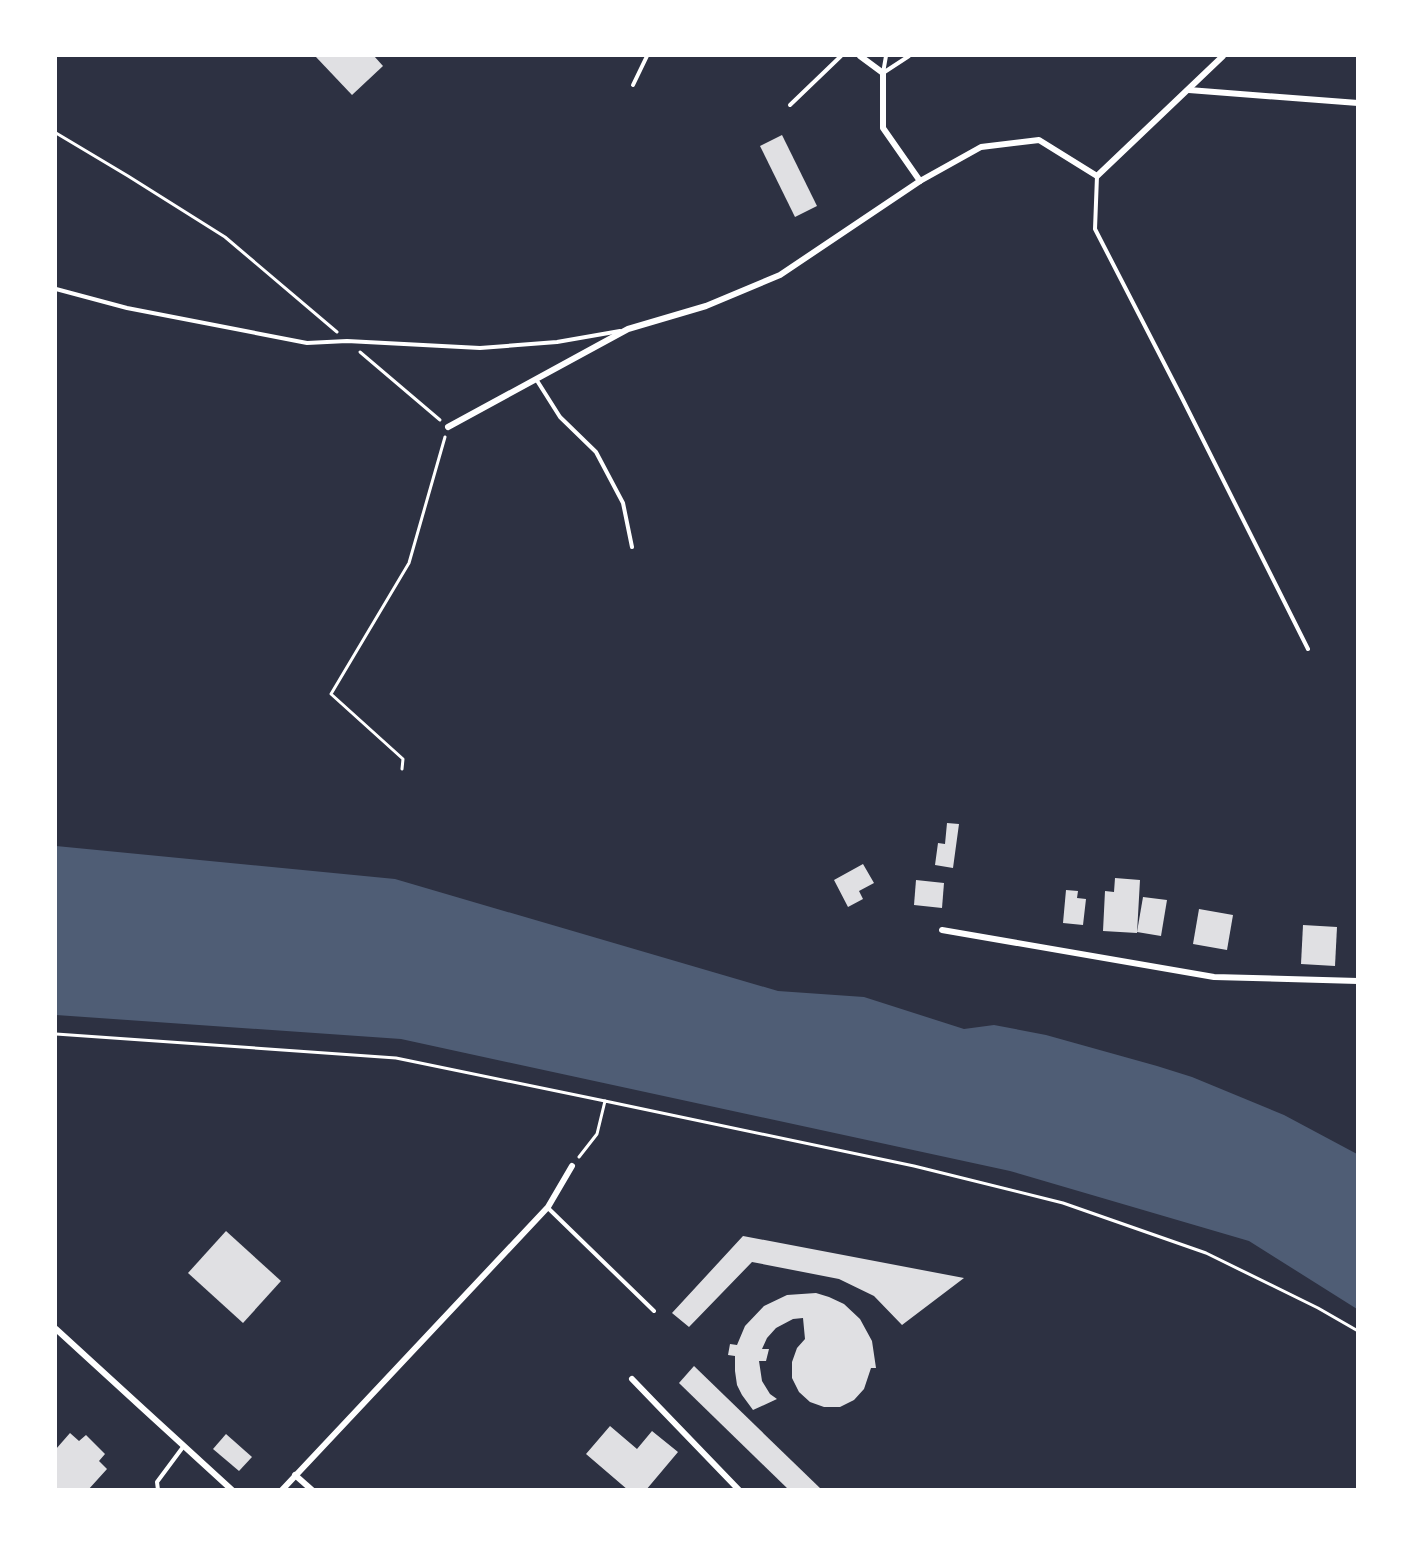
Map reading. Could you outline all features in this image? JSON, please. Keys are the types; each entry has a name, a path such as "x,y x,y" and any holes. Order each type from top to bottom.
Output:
{"street":[{"path":"860,56 883,73 882,128 920,182"},
{"path":"448,427 628,329 706,306 780,275 920,182 981,147 1038,140 1097,176 1223,56"},
{"path":"1189,90 1358,103"},
{"path":"942,930 1214,977 1358,981"},
{"path":"282,1490 548,1207 572,1166"},
{"path":"56,1329 232,1490"},
{"path":"632,1379 739,1490"},
{"path":"296,1475 312,1490"}],"lane":[{"path":"633,85 647,56"},
{"path":"790,105 841,56"},
{"path":"883,73 886,56"},
{"path":"883,73 909,56"},
{"path":"1097,176 1095,229 1308,649"},
{"path":"56,289 128,309 307,343 347,341 480,348 557,342 628,329"},
{"path":"536,379 560,417 596,452 623,503 632,547"},
{"path":"548,1207 654,1311"},
{"path":"158,1490 157,1482 183,1447"}],"path":[{"path":"56,133 225,237 448,427 408,563 331,694 403,759 402,769"},
{"path":"56,1034 396,1058 914,1166 1063,1203 1206,1253 1318,1308 1358,1331"},
{"path":"572,1166 597,1134 605,1101"}],"water":[{"path":"56,846 395,879 778,991 864,997 964,1029 994,1025 1046,1035 1192,1077 1284,1115 1357,1154 1357,1309 1249,1241 1010,1171 401,1039 56,1015"}],"building":[{"path":"317,56 374,56 383,66 352,95"},
{"path":"782,135 817,206 795,217 760,146"},
{"path":"947,823 959,824 953,868 935,865 938,843 945,844"},
{"path":"863,864 874,883 859,891 863,899 848,907 834,880"},
{"path":"1115,878 1140,880 1137,933 1103,931 1105,891 1114,892"},
{"path":"916,880 944,883 942,908 914,905"},
{"path":"1066,890 1078,891 1077,898 1086,899 1083,925 1063,923"},
{"path":"1143,897 1167,900 1161,936 1137,932"},
{"path":"1199,909 1233,915 1227,950 1193,944"},
{"path":"1303,925 1337,927 1335,966 1301,964"},
{"path":"226,1231 281,1281 243,1323 188,1273"},
{"path":"743,1236 964,1278 902,1325 874,1296 839,1279 752,1262 689,1327 672,1313"},
{"path":"816,1293 844,1304 860,1319 872,1341 876,1368 871,1368 864,1389 854,1400 840,1407 824,1407 810,1402 799,1392 792,1378 792,1362 797,1348 805,1339 803,1318 793,1319 776,1328 767,1338 762,1349 769,1349 766,1361 759,1361 762,1381 770,1394 777,1399 753,1410 737,1385 735,1356 728,1355 730,1344 737,1345 745,1326 764,1306 787,1295"},
{"path":"694,1366 822,1490 789,1490 679,1383"},
{"path":"610,1426 637,1449 652,1431 678,1452 646,1490 628,1490 586,1454"},
{"path":"70,1433 79,1441 86,1435 105,1454 99,1461 107,1469 88,1490 56,1490 56,1449"},
{"path":"226,1434 252,1457 239,1471 213,1449"}]}
